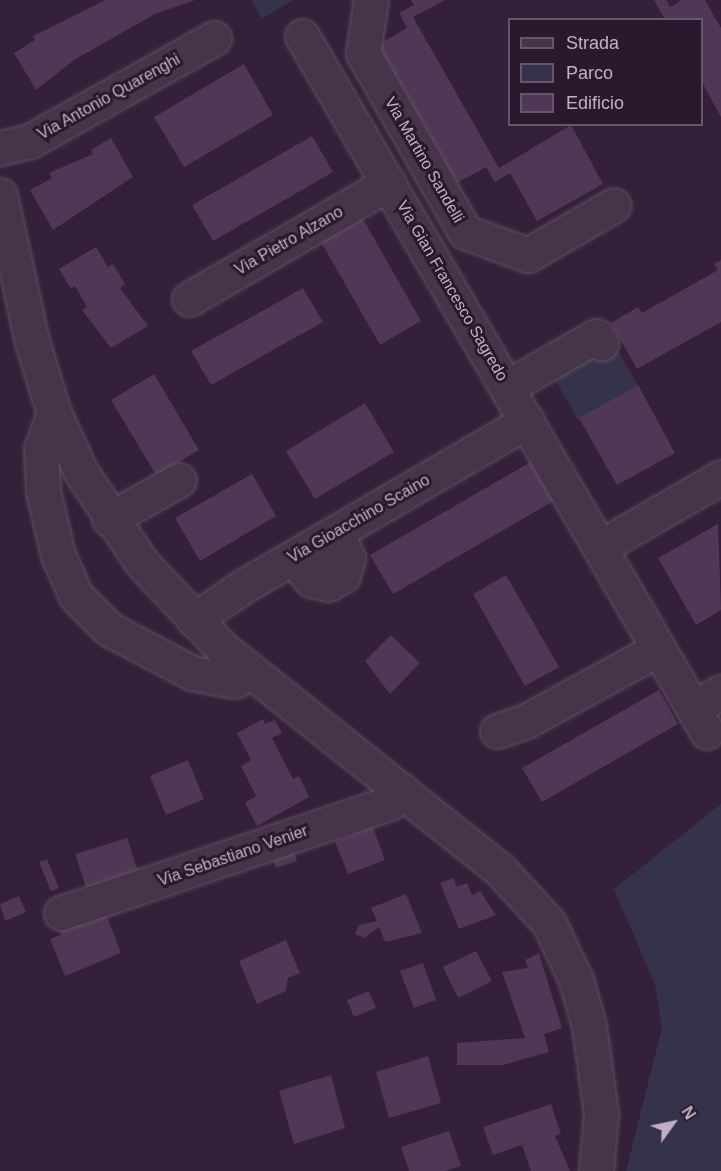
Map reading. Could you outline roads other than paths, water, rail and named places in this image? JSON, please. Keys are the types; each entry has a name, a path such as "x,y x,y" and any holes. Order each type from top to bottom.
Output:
{"street":[{"path":"326,75 363,53 371,0"},
{"name":"Via Gian Francesco Sagredo","path":"302,36 700,720 721,692"},
{"name":"Via Antonio Quarenghi","path":"0,148 30,141 214,38"},
{"name":"Via Martino Sandelli","path":"363,53 465,232 528,255 614,205"},
{"name":"Via Pietro Alzano","path":"189,298 270,265 389,183"},
{"path":"0,195 32,342 54,413 109,519 194,620 251,672 400,789 519,889 549,923 576,980 597,1069 601,1114 596,1171"},
{"path":"507,387 596,336 601,343"},
{"path":"54,413 41,448 43,491 58,555 76,596 109,629 192,673 234,681 251,672"},
{"name":"Via Gioacchino Scaino","path":"194,620 527,421"},
{"path":"600,548 721,477"},
{"path":"109,519 179,480"},
{"path":"497,731 526,721 658,649"},
{"name":"Via Sebastiano Venier","path":"61,913 389,803 400,789"}]}
